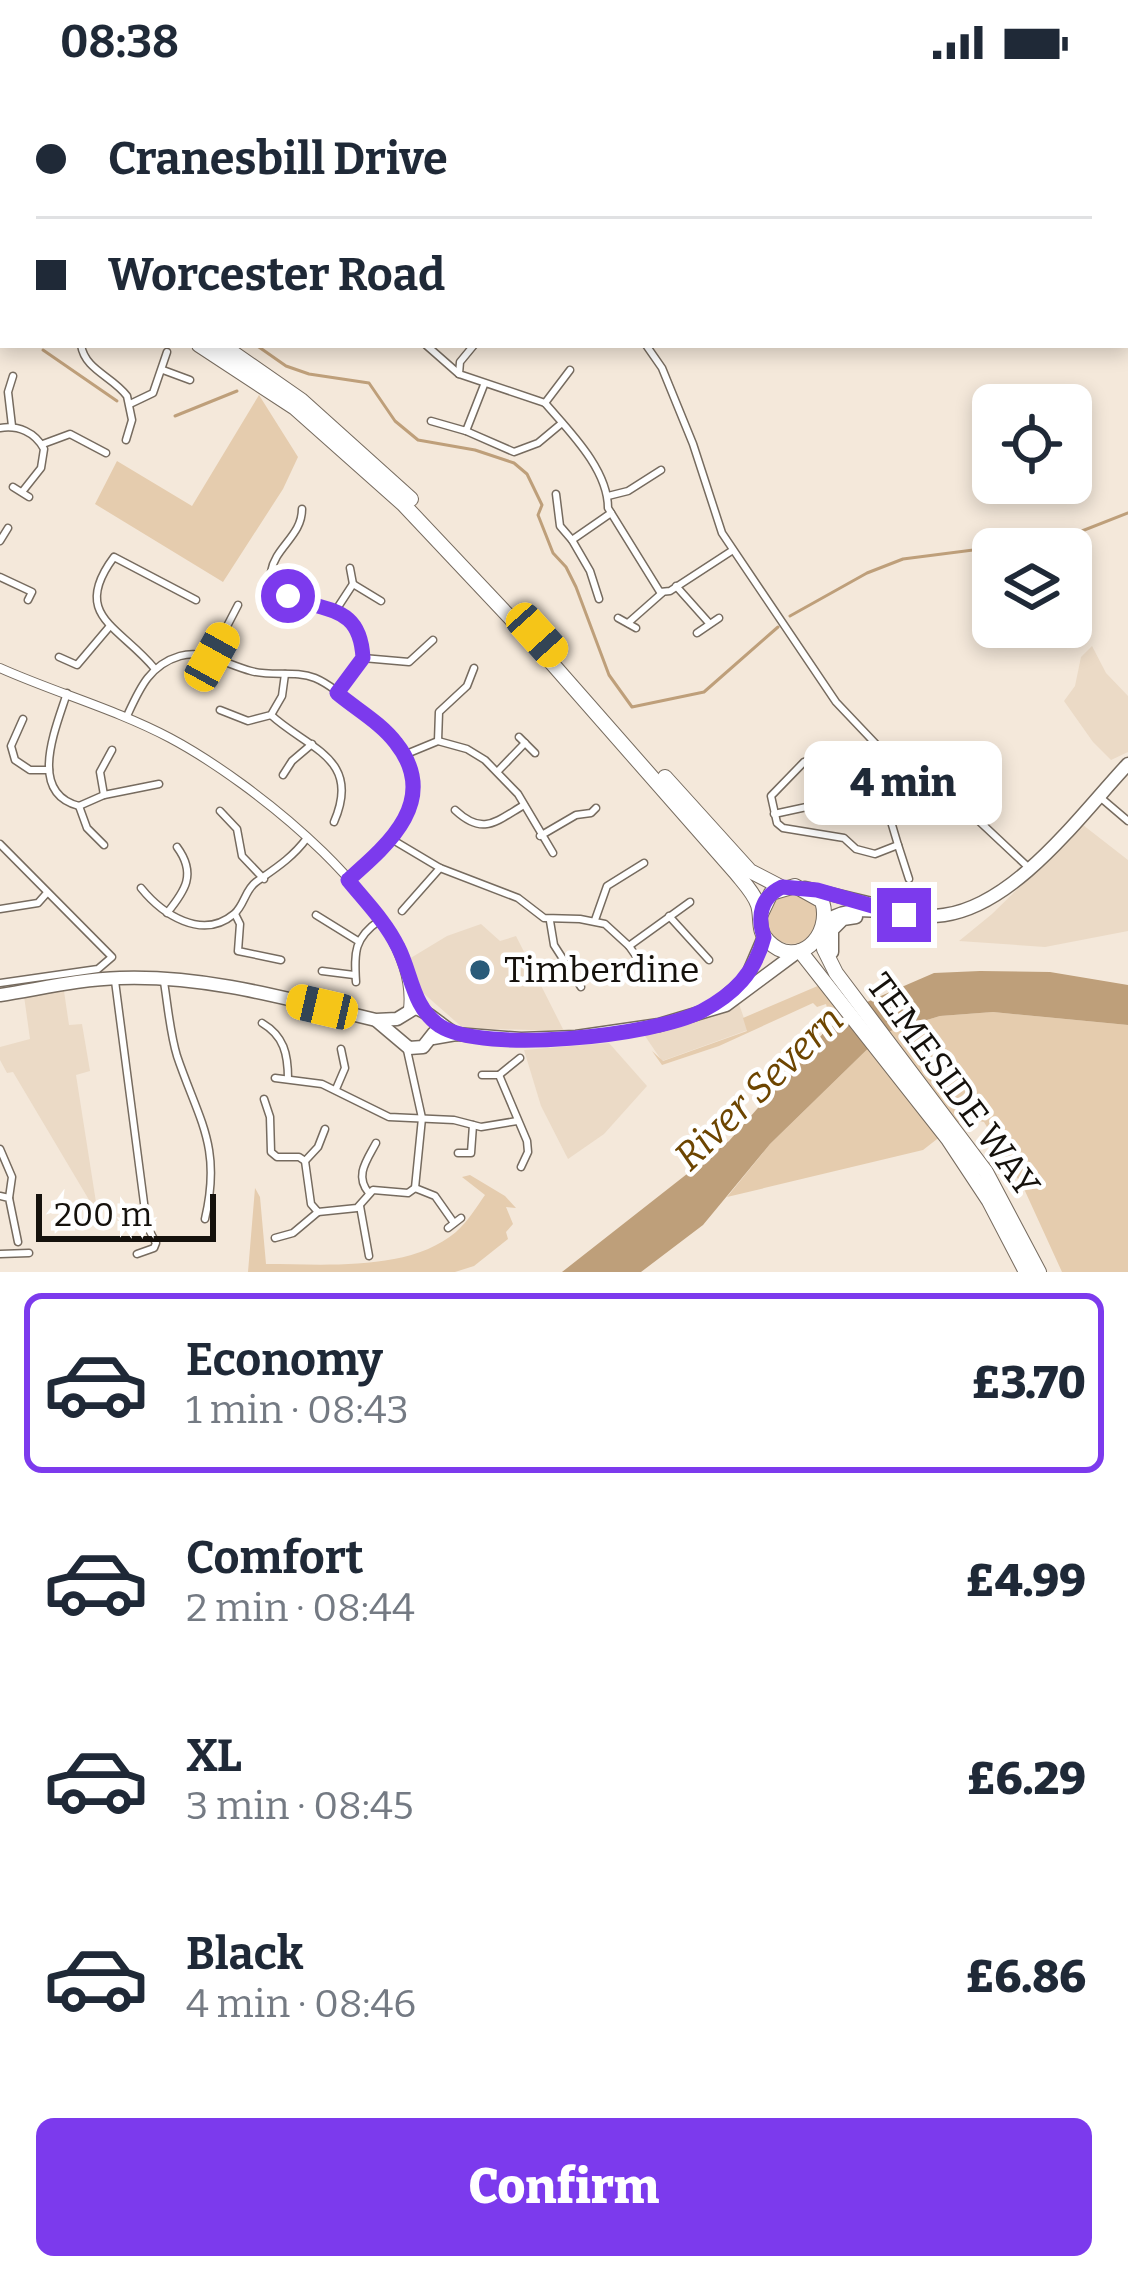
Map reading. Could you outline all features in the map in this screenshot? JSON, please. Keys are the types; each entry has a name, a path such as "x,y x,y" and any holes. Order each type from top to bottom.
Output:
{"highway":[{"path":"204,348 332,438 448,549 729,865 756,901 764,937 779,949 798,952 824,927 822,901 804,887 782,887 750,871 498,591 369,458 301,400 226,348"},
{"path":"760,916 764,902 782,887"},
{"name":"TEMESIDE WAY","path":"824,927 827,959 836,981 1000,1196 1039,1272"},
{"name":"TEMESIDE WAY","path":"798,952 836,981 868,1016 953,1136 1026,1272"}],"main road":[{"path":"804,887 921,917 962,911 990,898 1029,868 1128,764"},
{"path":"824,927 841,911 887,911"},
{"path":"836,981 832,930 844,919 887,911"},
{"path":"704,1010 746,979 764,937"},
{"path":"376,1020 400,1042 428,1042 456,1034 520,1040 588,1036 658,1025 726,1005 798,952"},
{"path":"777,968 802,967 836,981"},
{"path":"0,994 116,978 164,979 233,986 376,1020 425,1010 434,1022 456,1034"},
{"path":"400,1042 402,1014"},
{"path":"428,1042 434,1022"}],"street":[{"path":"81,348 92,368 120,387 130,404 132,420 125,440"},
{"path":"429,348 459,374 545,403 583,448 608,496 611,513 662,593"},
{"path":"459,374 460,362 472,348"},
{"path":"648,348 662,368 714,513 733,550 836,702 880,750 964,807 1029,868"},
{"path":"130,404 153,393 166,352"},
{"path":"163,370 190,380"},
{"path":"545,403 570,370"},
{"path":"12,426 8,392 13,376"},
{"path":"466,431 484,385"},
{"path":"431,421 514,452 538,442 562,422"},
{"path":"0,428 12,426 43,444 43,464 26,495 13,487"},
{"path":"43,444 70,434 106,453"},
{"path":"608,496 628,491 661,470"},
{"path":"556,494 560,526 590,571 598,599"},
{"path":"572,541 611,513"},
{"path":"305,514 271,572 288,596 336,610 357,628 363,658 337,693"},
{"path":"0,541 8,528"},
{"path":"106,549 150,579 196,600"},
{"path":"619,618 632,625 662,593 733,550"},
{"path":"115,556 95,586 94,598 110,626 155,669"},
{"path":"336,610 352,584 350,568"},
{"path":"0,577 32,592 28,600"},
{"path":"352,584 382,602"},
{"path":"676,586 709,623"},
{"path":"212,657 238,605"},
{"path":"697,633 719,618"},
{"path":"59,657 77,664 110,626"},
{"path":"363,658 409,662 433,640"},
{"path":"127,716 155,669 176,657 212,657 250,671 314,677 337,693 383,730 404,755 412,797 410,812 393,840 348,880"},
{"path":"0,668 127,716 206,759 308,838 348,880 398,946 410,988 425,1010"},
{"path":"437,741 439,712 466,686 473,671 484,676"},
{"path":"220,710 248,725 271,715 282,697 285,674"},
{"path":"67,693 52,740 49,770 58,796 79,806 87,828 104,844"},
{"path":"271,715 330,759 338,772 342,803 333,817"},
{"path":"22,719 11,746 15,760 30,770 49,770"},
{"path":"499,770 522,740 535,753"},
{"path":"404,755 437,741 467,749 499,770 553,853"},
{"path":"283,775 312,744"},
{"path":"898,845 874,854 844,838 783,828 771,796 804,762 842,748 881,788 909,879"},
{"path":"104,795 100,772 112,750"},
{"path":"862,767 880,750"},
{"path":"774,814 839,800 874,780"},
{"path":"79,806 104,795 159,784"},
{"path":"1098,796 1128,821"},
{"path":"456,816 486,825 524,805"},
{"path":"220,811 237,830 242,856 264,879"},
{"path":"541,836 576,815 594,814"},
{"path":"141,888 167,914 197,925 235,914 247,891 289,861 308,838"},
{"path":"393,840 440,868 509,894 550,921 595,920 629,946 652,979"},
{"path":"0,844 112,957 98,969 0,983"},
{"path":"167,914 189,879 177,848"},
{"path":"595,920 607,886 644,863"},
{"path":"402,910 440,868"},
{"path":"0,908 38,903 48,893"},
{"path":"629,946 690,902"},
{"path":"235,914 240,924 234,950 281,960"},
{"path":"316,915 358,941"},
{"path":"670,916 709,960"},
{"path":"322,971 356,978 353,954 358,941 380,920"},
{"path":"550,921 554,945 581,987"},
{"path":"116,978 148,1226 156,1243 137,1255"},
{"path":"164,979 176,1051 208,1133 212,1183 205,1219"},
{"path":"402,1014 410,988"},
{"path":"266,1028 278,1035 287,1056 288,1079"},
{"path":"400,1042 413,1068 422,1118 416,1188"},
{"path":"413,1068 428,1042"},
{"path":"336,1089 345,1068 341,1049"},
{"path":"482,1075 499,1075 520,1058"},
{"path":"499,1075 532,1154 521,1167"},
{"path":"275,1078 336,1089 382,1116 494,1126 517,1121"},
{"path":"265,1100 273,1112 271,1152 305,1161"},
{"path":"458,1153 474,1155 473,1125"},
{"path":"318,1212 311,1204 305,1161 321,1131"},
{"path":"369,1193 362,1172 376,1143"},
{"path":"0,1150 12,1177 4,1197 18,1242"},
{"path":"369,1193 408,1193 416,1188"},
{"path":"416,1188 435,1196 454,1223"},
{"path":"369,1193 360,1206 369,1256"},
{"path":"274,1238 312,1221 318,1212 360,1206"},
{"path":"287,1235 289,1246"},
{"path":"0,1254 29,1253"}],"shaded area":[{"path":"259,395 298,457 283,489 223,582 95,504 117,461 192,506"},
{"path":"1092,646 1106,673 1128,696 1128,752 1111,760 1064,701 1075,686 1081,657"},
{"path":"1083,825 1128,860 1128,931 1045,947 959,941 992,914"},
{"path":"792,892 810,900 818,918 810,936 792,944 774,936 766,918 774,900"},
{"path":"481,924 500,941 516,936 564,1031 463,1028 422,992 409,959 447,936"},
{"path":"1050,972 1128,985 1128,1025 993,1012 940,1016 884,1033 770,1144 703,1225 641,1272 562,1272 729,1141 826,1030 867,1002 934,973"},
{"path":"820,985 841,1006 829,1014 826,1004 817,1007 813,1003 719,1046 662,1065 652,1051 663,1061 747,1031 743,1018"},
{"path":"64,991 69,1025 82,1024 90,1071 76,1075 98,1215 13,1072 7,1073 0,1060 0,1047 30,1039 24,996"},
{"path":"738,1001 748,1030 662,1061 645,1036"},
{"path":"993,1012 1128,1025 1128,1272 1062,1272 1025,1191 984,1122 964,1118 923,1150 727,1197 770,1144 884,1033 940,1016"},
{"path":"609,1043 647,1086 604,1134 568,1159 541,1106 524,1050"},
{"path":"470,1175 516,1208 506,1207 513,1224 506,1232 508,1239 474,1266 455,1272 248,1272 255,1188 260,1197 266,1264 365,1263 415,1254 456,1232 485,1195 462,1177"}],"waterway":[{"path":"260,348 286,366 309,374 369,383 395,421 418,440 475,450 514,463 527,474 542,505 538,515 553,553 576,587 609,675 632,707 704,692 778,627"},
{"path":"43,350 117,401"},
{"path":"175,416 237,391"},
{"path":"1090,528 1128,513"},
{"path":"790,616 867,573 903,559 972,550"}],"place":[{"name":"Timberdine","path":"480,970"}],"route":[{"path":"288,596 336,610 357,628 363,658 337,693 395,742 404,755 412,797 410,812 393,840 348,880 398,946 410,988 425,1010 434,1022 456,1034 520,1040 576,1037 633,1031 704,1010 746,979 764,937 760,923 764,902 782,887 817,890 904,915"}],"water label":[{"name":"River Severn","path":"759,1088"}]}
